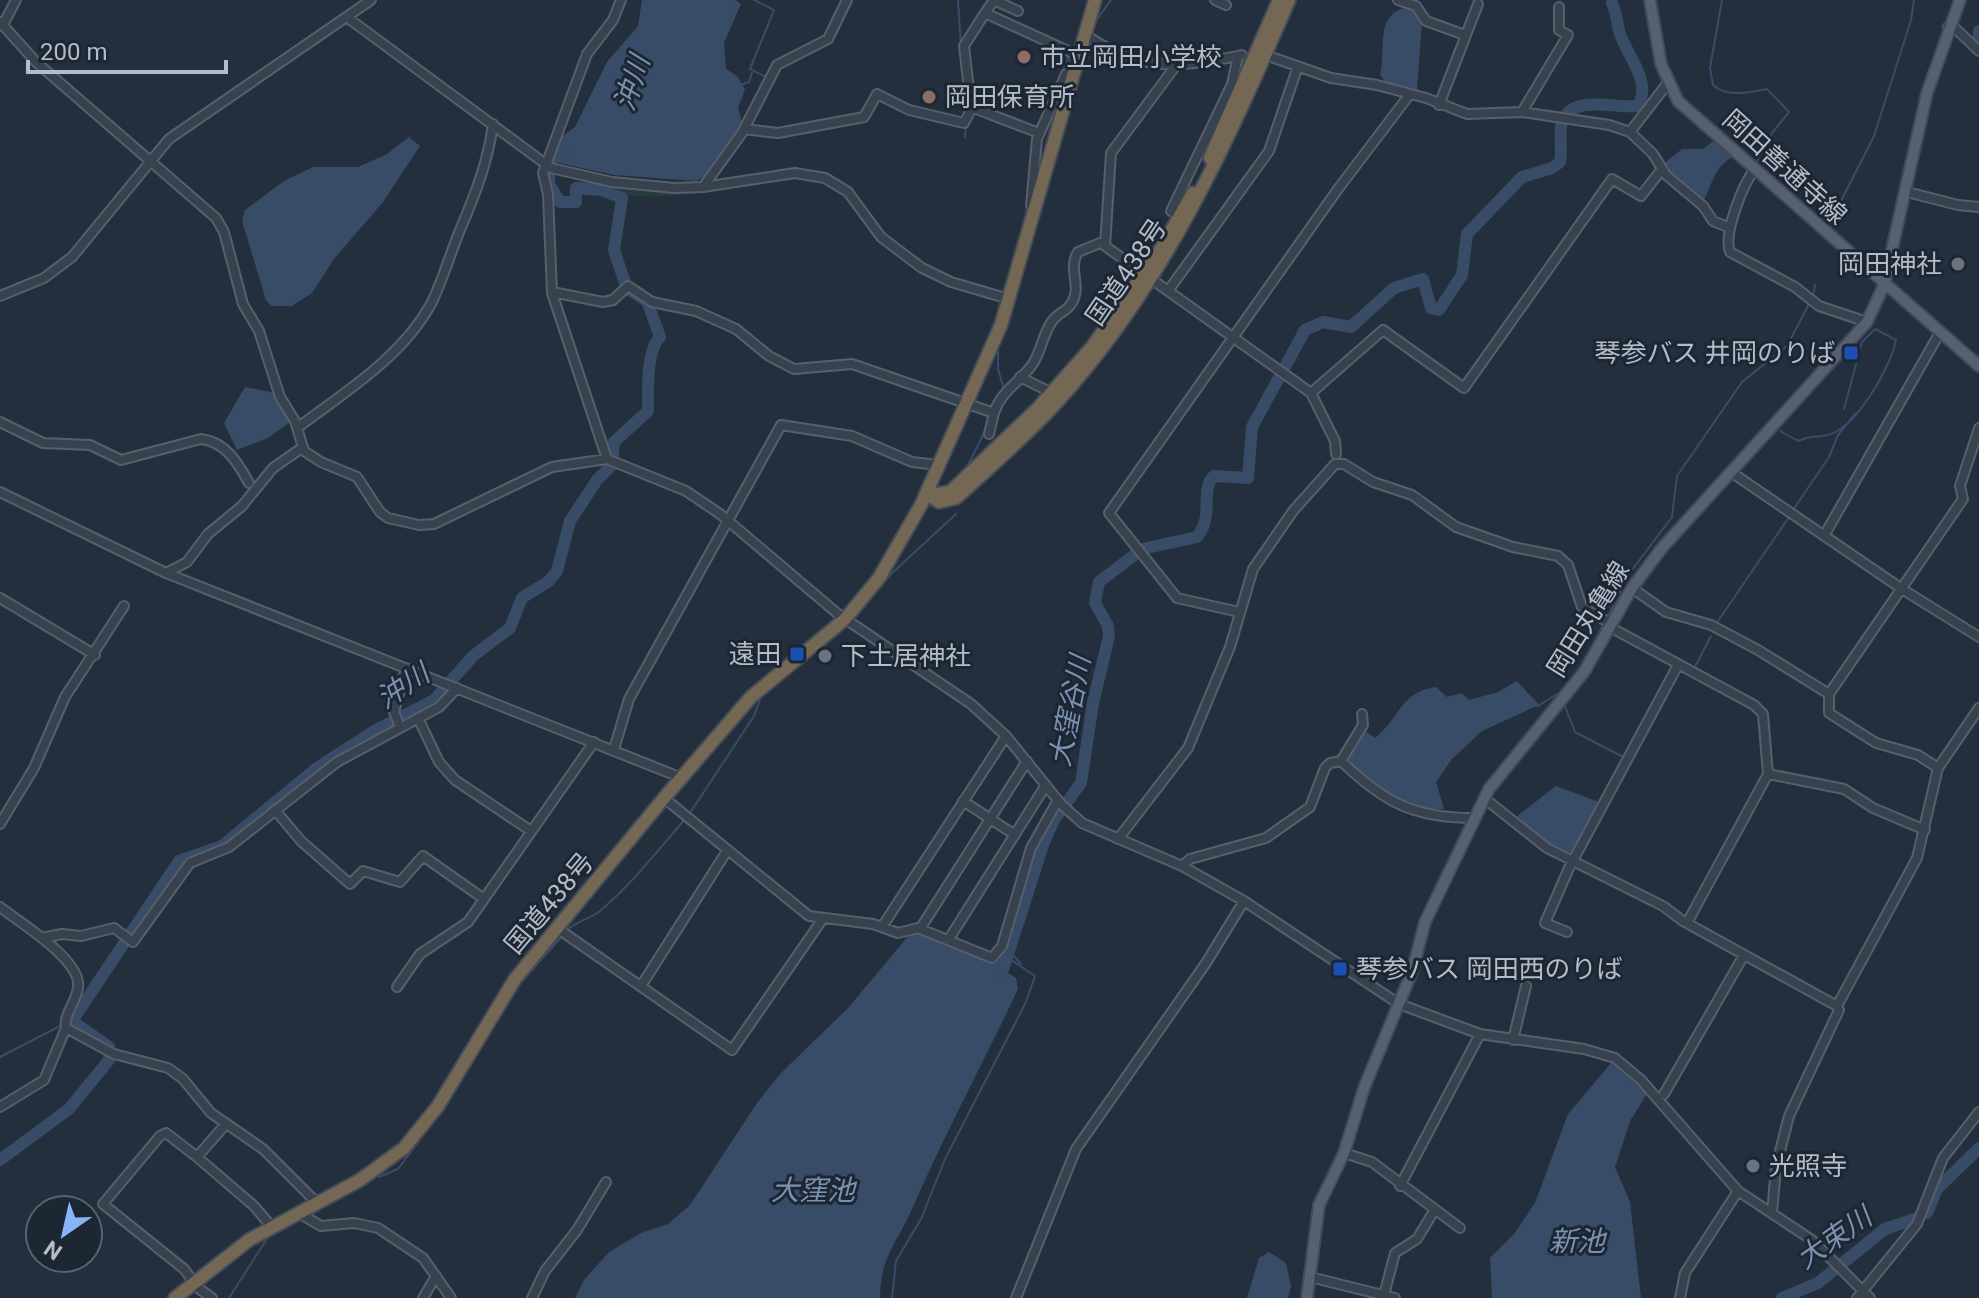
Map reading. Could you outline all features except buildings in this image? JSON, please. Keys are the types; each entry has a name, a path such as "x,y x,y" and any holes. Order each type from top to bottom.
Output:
{"highway":[{"name":"国道438号","path":"175,1298 271,1226 383,1165 413,1138 438,1106 500,1000 562,931 664,798 751,697 849,621 899,549 939,465 1009,299 1095,0"},
{"name":"国道438号","path":"926,494 950,492 1052,393 1148,277 1219,138 1279,0"},
{"name":"国道438号","path":"926,494 939,502 956,498 1044,416 1099,351 1207,183 1289,0"}],"main road":[{"name":"岡田善通寺線","path":"1650,0 1667,84 1688,111 1979,366"},
{"name":"岡田丸亀線","path":"1307,1298 1315,1220 1344,1153 1364,1088 1399,1004 1425,922 1473,818 1484,798 1584,672 1607,622 1662,548 1867,322 1884,285 1927,93 1960,0"}],"street":[{"path":"16,0 2,23 36,62 203,205 224,232 243,304 268,355 280,397 297,428 303,447 321,462 357,477 380,512 388,518 419,525 434,524 552,467 611,460 686,491 728,521 849,621 948,688 1006,736 1062,805 1090,828 1182,866 1244,901 1399,1004 1480,1034 1600,1052 1615,1058 1641,1080 1738,1191 1812,1240 1839,1266 1860,1294 1870,1298"},
{"path":"0,296 44,278 72,257 113,210 150,158 169,139 371,0"},
{"path":"611,460 552,292 548,194 543,173 583,62 613,20 621,0"},
{"path":"703,187 744,129 777,65 828,39 847,0"},
{"path":"744,129 778,133 864,117 877,94 909,110 964,123 972,108 964,46 978,19 994,0 1018,11"},
{"path":"1215,0 1226,5"},
{"path":"1398,0 1416,6 1426,21 1465,35"},
{"path":"1439,105 1478,4"},
{"path":"1522,112 1568,35 1559,30 1559,7"},
{"path":"985,13 1079,56"},
{"path":"348,18 557,171 612,182 703,187 795,173 825,178 848,192 881,237 922,268 951,282 1009,299"},
{"path":"1948,27 1957,30 1979,51"},
{"path":"1086,31 1089,37 1124,59 1177,64 1241,55 1232,84 1171,211 1180,216"},
{"path":"1274,58 1339,80 1414,95 1467,114 1522,112 1609,125 1630,132 1653,154 1662,169 1703,206 1713,221 1730,226"},
{"path":"1177,64 1111,153 1105,246 1311,393 1335,441 1336,454"},
{"path":"1168,291 1269,151 1298,66"},
{"path":"1029,234 1036,132 1066,74 1074,76"},
{"path":"1630,132 1667,84"},
{"path":"1239,612 1177,598 1109,513 1338,189 1414,95"},
{"path":"972,108 1036,132"},
{"path":"297,428 383,363 422,318 441,281 480,181 493,124"},
{"path":"1311,393 1383,330 1464,388 1612,179 1641,196 1662,169"},
{"path":"1755,169 1746,180 1730,226 1728,246 1736,256 1795,287 1819,306 1867,322"},
{"path":"1907,192 1979,207"},
{"path":"989,434 997,402 1035,360 1043,334 1054,318 1073,301 1076,291 1072,263 1078,252 1105,241"},
{"path":"552,292 603,302 620,296 626,287 652,302 696,311 736,329 769,356 794,369 852,364 993,412"},
{"path":"1824,536 1939,334"},
{"path":"1020,377 1052,393"},
{"path":"0,422 43,443 90,445 121,460 201,439 212,441 237,462 249,483"},
{"path":"614,749 629,699 781,425 852,436 912,462 939,465"},
{"path":"1938,768 1918,755 1876,743 1829,713 1829,694 1963,499 1960,486 1979,428"},
{"path":"166,573 187,562 208,534 242,506 273,468 303,447"},
{"path":"1118,839 1188,748 1222,669 1245,589 1260,558 1293,511 1339,463 1373,482 1412,495 1456,527 1513,547 1558,556 1568,565 1579,604 1678,665 1761,710 1768,774 1687,923"},
{"path":"1731,472 1902,589 1979,637"},
{"path":"0,492 166,573 682,778"},
{"path":"1632,588 1666,612 1711,625 1758,650 1829,694"},
{"path":"0,598 95,655"},
{"path":"0,824 34,768 65,697 124,606"},
{"path":"1567,932 1545,923 1573,862 1678,665"},
{"path":"398,723 406,668"},
{"path":"42,938 62,934 81,936 114,928 127,938 184,867 223,851 337,762 398,723 418,718 439,707 456,687"},
{"path":"1772,1213 1782,1135 1839,1010 1837,1006 1917,858 1938,768 1979,708"},
{"path":"1182,866 1190,859 1266,838 1310,807 1325,768 1330,763 1341,761 1363,725 1362,714"},
{"path":"418,718 439,762 455,780 531,831"},
{"path":"882,927 1006,736"},
{"path":"397,987 420,954 468,922 594,742"},
{"path":"920,929 1027,761"},
{"path":"1341,761 1369,788 1421,814 1473,818"},
{"path":"1768,774 1844,789 1873,808 1925,830"},
{"path":"949,939 1046,785"},
{"path":"664,798 806,914 822,920 882,927 898,933 920,929 992,958 1002,946 1031,848 1062,805"},
{"path":"1484,798 1509,821 1573,862 1663,906 1687,923 1837,1006"},
{"path":"963,801 1015,835"},
{"path":"275,810 301,841 350,884 363,871 400,882 423,856 484,899"},
{"path":"641,986 727,851"},
{"path":"1016,1298 1076,1149 1206,963 1244,901"},
{"path":"0,907 42,938 78,977 78,989 65,1020 66,1028 44,1080 0,1107"},
{"path":"562,931 732,1050 822,920"},
{"path":"1664,1094 1744,955"},
{"path":"1513,1040 1526,986"},
{"path":"66,1028 110,1053 168,1068 225,1125 263,1149 316,1202"},
{"path":"1400,1186 1480,1034"},
{"path":"1860,1294 1917,1224 1938,1167 1979,1112"},
{"path":"197,1157 225,1125"},
{"path":"212,1298 194,1283 184,1269 103,1204 166,1133 254,1206 271,1226"},
{"path":"1344,1153 1372,1162 1400,1186 1460,1228"},
{"path":"532,1298 545,1271 577,1230 606,1182"},
{"path":"1680,1298 1685,1273 1738,1191"},
{"path":"297,1211 321,1226 364,1224 378,1228 423,1258 451,1298"},
{"path":"1384,1295 1395,1253 1417,1239 1434,1211"},
{"path":"423,1298 436,1276"},
{"path":"1310,1277 1395,1298"}],"green space":[{"path":"563,174 676,191 708,191 634,196 600,189"}],"water":[{"path":"642,0 735,0 741,4 724,43 726,69 737,76 745,89 738,108 743,126 708,174 697,181 614,175 555,162 557,154 552,151 557,140 575,127 607,62 638,26"},
{"path":"1410,7 1422,23 1416,102 1416,91 1388,85 1380,75 1386,24 1398,10"},
{"path":"409,137 420,146 383,202 334,259 312,293 292,306 271,306 266,300 242,221 245,210 284,181 313,167 358,167 387,154"},
{"path":"1716,139 1735,156 1718,170 1703,202 1662,165 1682,149 1703,149"},
{"path":"245,387 276,393 293,420 268,438 237,450 224,423"},
{"path":"1517,681 1539,705 1482,731 1452,759 1436,782 1444,809 1417,806 1390,796 1366,779 1347,758 1365,731 1375,738 1415,694 1436,687 1447,697 1462,693 1469,700 1498,692"},
{"path":"1556,786 1599,802 1573,854 1540,839 1516,817"},
{"name":"大窪池","path":"918,932 996,963 1001,957 1009,962 1005,971 1016,978 1018,989 886,1260 880,1298 575,1298 584,1280 609,1252 641,1233 668,1224 690,1205 757,1103 781,1073 848,1008 910,934"},
{"name":"新池","path":"1612,1062 1647,1094 1630,1121 1615,1167 1630,1202 1641,1298 1492,1298 1490,1258 1514,1234 1535,1203 1568,1114"},
{"path":"1269,1252 1286,1263 1291,1286 1288,1298 1247,1298 1259,1258"}],"waterway":[{"path":"754,0 774,10 750,69 766,77"},
{"path":"958,0 961,47"},
{"path":"1093,25 1111,0"},
{"path":"1722,0 1710,68 1713,85 1732,93 1767,89 1789,112 1772,133 1756,163"},
{"path":"1838,207 1874,136 1911,20 1914,0"},
{"name":"大窪谷川","path":"1001,976 1044,842 1054,820 1081,783 1093,703 1109,636 1108,626 1095,603 1099,582 1142,549 1197,537 1205,521 1208,488 1214,476 1248,478 1252,427 1305,330 1323,322 1351,327 1394,288 1423,279 1431,308 1439,310 1462,275 1467,234 1522,177 1552,168 1560,162 1561,127 1567,114 1584,105 1638,106 1642,97 1641,79 1620,34 1612,3"},
{"name":"大束川","path":"1979,31 1979,38"},
{"path":"1064,67 1069,57"},
{"path":"963,69 966,110"},
{"path":"741,85 749,82 752,73"},
{"path":"1036,130 1060,76"},
{"path":"965,137 966,127"},
{"path":"1028,193 1034,136"},
{"name":"沖川","path":"551,162 554,156 570,152"},
{"name":"沖川","path":"0,1160 69,1109 109,1060 109,1047 72,1021 179,861 222,846 317,768 374,731 434,700 473,656 510,628 522,598 549,581 557,571 570,521 597,480 612,465 614,442 648,411 650,362 655,343 660,337 647,301 628,289 614,250 622,198 601,190 576,188 576,202 560,202 549,184 549,171"},
{"path":"1735,226 1744,198"},
{"path":"1025,221 1027,203"},
{"path":"1813,295 1815,285"},
{"path":"1608,616 1629,574 1672,517 1677,476 1742,382 1787,346 1809,304"},
{"path":"1841,309 1854,313"},
{"path":"1780,431 1798,441 1839,430 1871,395 1896,340 1875,329 1862,342 1844,409"},
{"path":"998,347 998,369 1004,389"},
{"path":"1793,510 1829,457 1838,435 1855,414"},
{"path":"967,467 987,427"},
{"path":"854,619 890,575 956,514"},
{"path":"1716,624 1789,517"},
{"path":"1588,655 1605,621"},
{"path":"830,639 850,624"},
{"path":"1694,669 1711,636"},
{"path":"1538,706 1565,689"},
{"path":"690,813 754,716 761,697"},
{"path":"1564,704 1575,732 1623,757"},
{"path":"567,930 612,901 686,818"},
{"path":"517,987 563,935"},
{"path":"1008,957 1013,955 1021,964"},
{"path":"892,1298 896,1261 921,1219 945,1159 1025,1004 1035,976 1007,957"},
{"path":"0,1057 60,1026"},
{"path":"379,1177 398,1169 419,1141"},
{"name":"大束川","path":"1927,1213 1937,1189 1979,1148"},
{"name":"大束川","path":"1782,1298 1818,1283 1885,1229 1915,1219"},
{"path":"229,1298 268,1237"}],"place":[{"name":"市立岡田小学校","path":"1024,57"},
{"name":"岡田保育所","path":"929,97"},
{"name":"岡田神社","path":"1958,264"},
{"name":"琴参バス 井岡のりば","path":"1851,353"},
{"name":"遠田","path":"797,654"},
{"name":"下土居神社","path":"825,656"},
{"name":"琴参バス 岡田西のりば","path":"1340,969"},
{"name":"光照寺","path":"1753,1166"}]}
